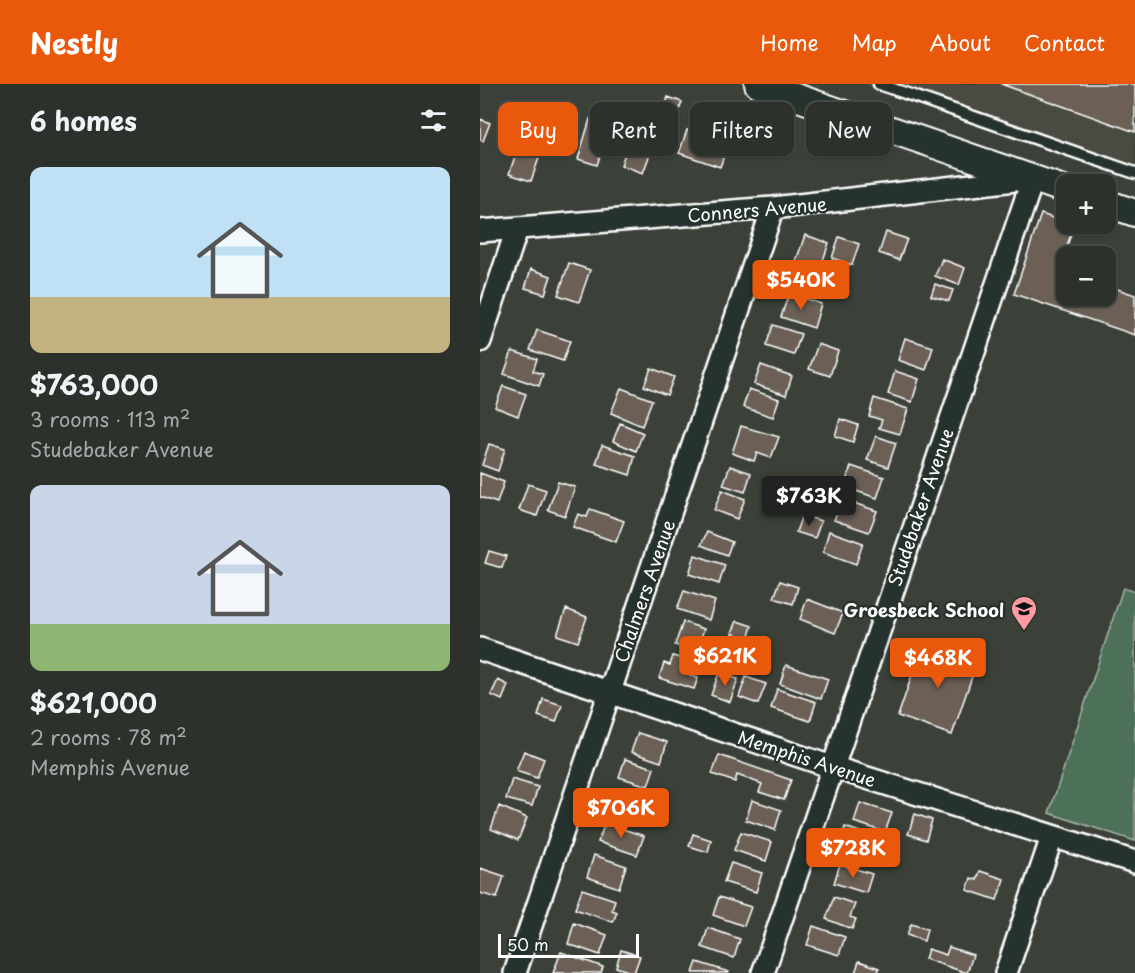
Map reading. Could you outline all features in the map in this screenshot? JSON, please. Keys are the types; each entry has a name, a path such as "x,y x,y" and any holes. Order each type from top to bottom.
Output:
{"street":[{"path":"758,84 1056,186"},
{"name":"Conners Avenue","path":"480,231 773,208 1033,178"},
{"name":"Studebaker Avenue","path":"763,973 1033,178"},
{"path":"1116,206 1135,213"},
{"name":"Chalmers Avenue","path":"514,973 773,208"},
{"path":"480,341 517,229"},
{"name":"Memphis Avenue","path":"480,649 832,767 1135,862"},
{"path":"1006,973 1052,837"}],"lane":[{"path":"879,84 1135,173"}],"shaded area":[{"path":"863,84 1135,84 1135,175"}],"green space":[{"path":"1123,588 1135,592 1135,841 1049,813"}],"building":[{"path":"1001,84 1135,84 1135,132"},
{"path":"668,97 682,102 678,114 678,102 666,102"},
{"path":"480,119 490,123 483,141 480,140"},
{"path":"590,119 590,156 600,156 597,165 578,159"},
{"path":"687,130 690,131 690,156 724,156 720,167 679,153"},
{"path":"515,156 540,156 531,181 509,174"},
{"path":"624,156 649,156 643,173 621,165"},
{"path":"1041,214 1056,219 1056,234 1071,234 1067,246 1056,246 1056,306 1116,306 1116,288 1135,295 1135,335 1014,294"},
{"path":"886,232 907,239 899,260 879,253"},
{"path":"805,235 829,243 818,275 794,267"},
{"path":"839,237 859,244 852,265 832,258"},
{"path":"942,259 965,268 959,285 935,276"},
{"path":"569,263 590,270 579,302 558,295"},
{"path":"531,269 551,276 545,294 525,288"},
{"path":"935,284 953,290 949,301 931,296"},
{"path":"789,293 821,304 814,328 781,317"},
{"path":"773,325 801,334 794,355 766,346"},
{"path":"537,330 570,341 563,361 530,350"},
{"path":"905,338 933,347 926,370 898,360"},
{"path":"818,344 838,351 830,376 809,369"},
{"path":"512,351 537,359 533,371 543,374 539,386 504,374"},
{"path":"761,365 792,376 786,395 754,384"},
{"path":"651,368 674,377 667,395 644,386"},
{"path":"895,371 919,379 912,402 888,394"},
{"path":"503,386 526,394 518,416 495,407"},
{"path":"621,388 652,400 642,426 611,413"},
{"path":"749,389 779,399 773,417 743,407"},
{"path":"874,398 908,409 900,434 879,428 882,420 869,416"},
{"path":"840,419 858,425 853,442 835,436"},
{"path":"620,423 643,433 636,451 613,441"},
{"path":"741,426 779,437 771,458 757,453 754,461 732,453"},
{"path":"876,436 896,443 888,467 867,460"},
{"path":"489,444 505,449 498,471 482,465"},
{"path":"602,445 635,456 630,475 596,464"},
{"path":"730,466 751,473 745,492 723,485"},
{"path":"851,466 884,477 877,498 844,487"},
{"path":"480,473 504,482 497,503 480,497"},
{"path":"558,482 575,487 565,516 548,510"},
{"path":"528,484 546,490 537,516 519,510"},
{"path":"722,490 745,499 737,519 714,510"},
{"path":"842,499 877,511 869,532 834,520"},
{"path":"590,509 624,521 616,542 573,527 578,514 587,517"},
{"path":"802,515 821,521 815,538 796,532"},
{"path":"829,531 863,543 856,564 823,552"},
{"path":"707,532 732,542 727,555 701,545"},
{"path":"489,551 506,556 502,568 485,563"},
{"path":"695,555 725,565 719,584 689,574"},
{"path":"780,581 798,587 793,604 774,598"},
{"path":"684,591 715,601 709,620 677,609"},
{"path":"807,599 843,613 835,633 800,619"},
{"path":"566,609 587,617 578,642 557,635"},
{"path":"737,621 752,626 748,639 732,633"},
{"path":"683,622 704,629 696,652 675,645"},
{"path":"923,643 977,662 952,735 898,716"},
{"path":"673,656 694,662 690,675 698,678 694,689 659,678 664,663 670,665"},
{"path":"786,665 828,679 821,699 780,684"},
{"path":"719,673 738,679 730,702 711,695"},
{"path":"746,677 766,684 758,704 739,697"},
{"path":"498,680 508,685 502,700 491,695"},
{"path":"777,689 816,702 810,721 771,708"},
{"path":"543,699 562,705 556,722 538,716"},
{"path":"638,733 667,742 661,762 631,752"},
{"path":"524,751 544,759 537,778 516,771"},
{"path":"719,755 791,780 784,800 759,792 762,784 737,775 735,782 712,774"},
{"path":"625,759 654,768 648,786 619,777"},
{"path":"512,779 538,787 532,806 506,799"},
{"path":"752,800 781,810 775,830 746,820"},
{"path":"860,803 892,813 885,832 854,822"},
{"path":"499,806 527,818 518,840 491,829"},
{"path":"915,814 932,820 926,840 908,834"},
{"path":"605,823 644,836 637,855 598,842"},
{"path":"845,827 877,838 871,856 839,846"},
{"path":"741,832 772,842 766,861 734,850"},
{"path":"693,834 711,840 708,852 689,846"},
{"path":"594,855 626,866 619,888 587,877"},
{"path":"731,863 762,873 756,892 724,882"},
{"path":"840,864 872,874 866,893 834,883"},
{"path":"480,868 504,876 497,898 480,893"},
{"path":"980,871 1004,879 997,900 967,890 971,878 977,880"},
{"path":"582,889 615,900 612,910 617,912 613,922 575,909"},
{"path":"719,897 751,907 744,926 713,915"},
{"path":"834,897 855,904 850,917 856,919 852,929 826,919"},
{"path":"574,923 607,935 600,955 568,944"},
{"path":"911,924 927,929 924,941 907,935"},
{"path":"813,926 845,937 839,955 807,945"},
{"path":"708,928 740,939 734,958 702,947"},
{"path":"949,947 973,955 967,973 925,959 928,949 946,955"},
{"path":"621,950 640,956 634,973 616,967"},
{"path":"561,952 603,967 601,973 553,973"},
{"path":"859,961 879,968 878,973 855,973"},
{"path":"697,962 729,972 693,973"}],"place":[{"name":"Groesbeck School","path":"1024,632"}]}
